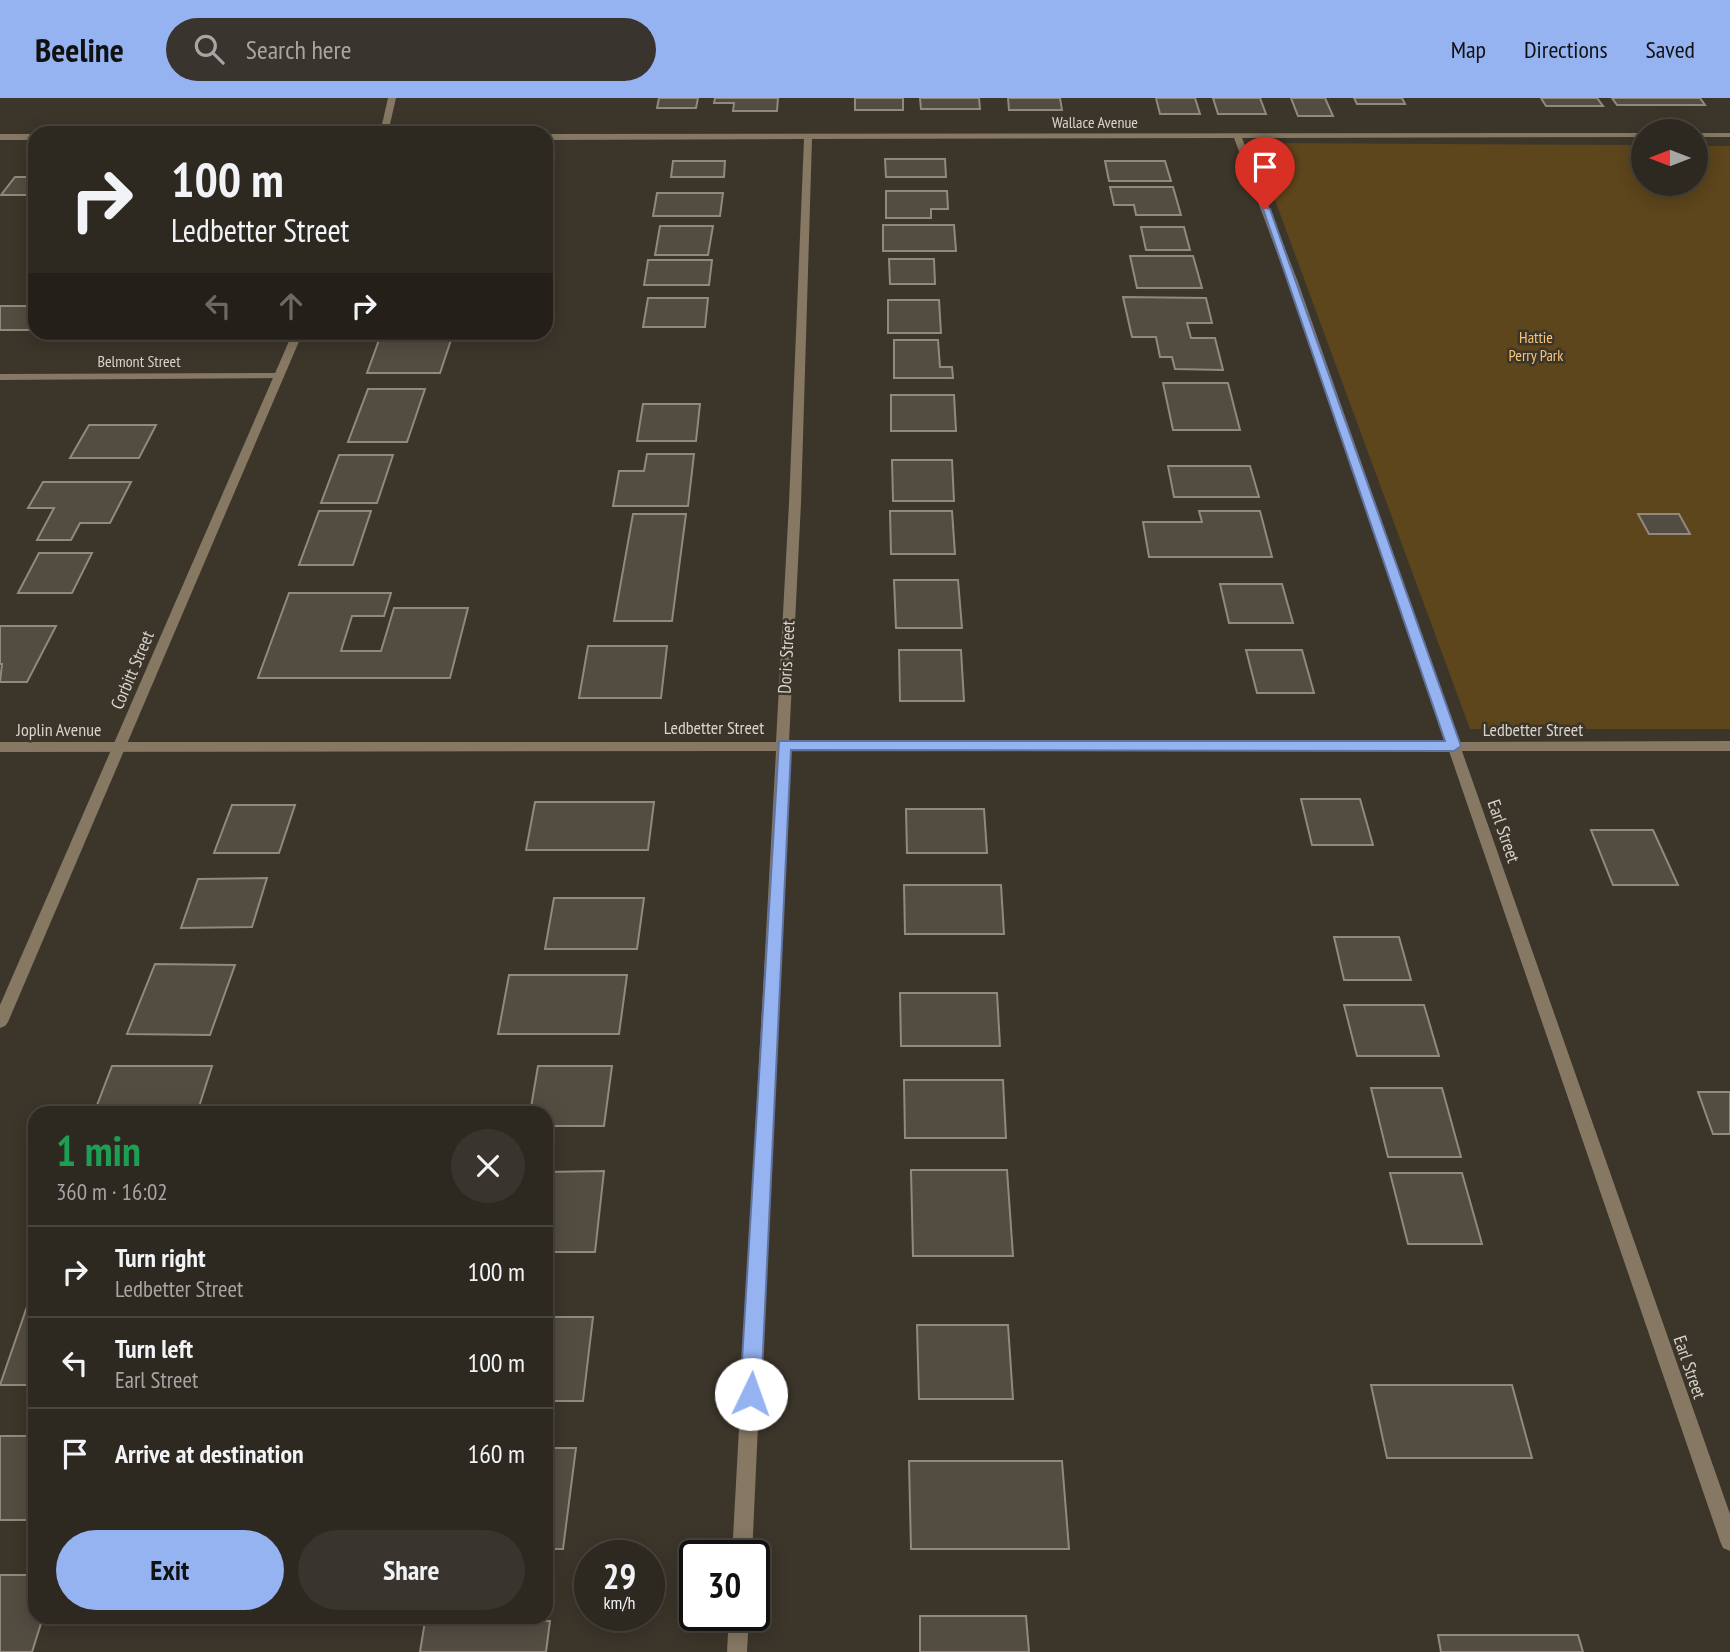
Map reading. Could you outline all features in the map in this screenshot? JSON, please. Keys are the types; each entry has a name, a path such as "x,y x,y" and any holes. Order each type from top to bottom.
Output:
{"street":[{"path":"386,126 392,98"},
{"name":"Earl Street","path":"1237,135 1293,282 1730,1541"},
{"name":"Wallace Avenue","path":"553,137 1631,135"},
{"path":"1708,135 1730,135"},
{"name":"Doris Street","path":"743,1540 784,745 808,136"},
{"path":"0,137 28,137"},
{"name":"Corbitt Street","path":"0,1022 295,340"},
{"name":"Belmont Street","path":"0,377 279,376"},
{"name":"Ledbetter Street","path":"118,746 1730,746"},
{"name":"Joplin Avenue","path":"0,747 118,746"},
{"path":"737,1652 738,1631"}],"green space":[{"name":"Hattie Perry Park","path":"1254,143 1631,145 1631,196 1708,196 1708,146 1730,146 1730,729 1470,729"}],"building":[{"path":"659,98 698,98 696,108 657,108"},
{"path":"715,98 778,98 777,111 733,111 734,103 714,103"},
{"path":"855,98 903,98 903,110 855,110"},
{"path":"920,98 979,98 980,109 921,109"},
{"path":"1008,98 1060,98 1062,110 1009,110"},
{"path":"1156,98 1195,98 1200,114 1160,114"},
{"path":"1213,98 1260,98 1266,114 1218,114"},
{"path":"1291,98 1325,98 1333,116 1298,116"},
{"path":"1354,98 1402,98 1405,104 1357,104"},
{"path":"1541,98 1597,98 1603,106 1546,106"},
{"path":"1612,98 1700,98 1705,105 1617,105"},
{"path":"885,159 945,159 946,177 886,177"},
{"path":"673,161 725,161 724,177 671,177"},
{"path":"1105,161 1165,161 1171,181 1109,181"},
{"path":"15,177 28,177 28,195 1,195"},
{"path":"1110,187 1173,187 1181,215 1136,215 1134,205 1114,205"},
{"path":"886,191 947,191 948,209 931,209 931,218 886,218"},
{"path":"657,193 723,193 720,216 653,216"},
{"path":"883,225 954,225 956,251 883,251"},
{"path":"660,226 713,226 708,255 655,255"},
{"path":"1141,227 1184,227 1190,250 1146,250"},
{"path":"1130,256 1193,256 1202,288 1137,288"},
{"path":"889,259 934,259 935,284 890,284"},
{"path":"648,260 712,260 709,285 644,285"},
{"path":"1123,297 1206,298 1212,323 1187,323 1191,338 1215,338 1223,370 1175,369 1172,357 1160,357 1156,337 1132,337"},
{"path":"648,298 708,298 705,327 643,327"},
{"path":"888,300 939,300 941,333 888,333"},
{"path":"0,306 28,306 28,330 0,330"},
{"path":"379,340 451,340 440,373 367,373"},
{"path":"894,340 938,340 940,367 952,367 953,378 894,378"},
{"path":"1163,383 1228,383 1240,430 1173,430"},
{"path":"368,389 425,389 407,442 348,442"},
{"path":"891,395 954,395 956,431 891,431"},
{"path":"643,404 700,404 696,441 637,441"},
{"path":"89,425 156,425 139,458 70,458"},
{"path":"647,454 694,454 688,506 613,506 619,471 644,471"},
{"path":"339,455 393,455 377,503 321,503"},
{"path":"892,460 952,460 954,501 893,501"},
{"path":"1168,466 1250,466 1259,497 1174,497"},
{"path":"43,482 131,482 110,523 80,523 71,540 37,540 54,508 28,508"},
{"path":"319,511 371,511 353,565 299,565"},
{"path":"890,511 952,511 955,554 891,554"},
{"path":"1199,511 1260,511 1272,557 1149,557 1143,522 1202,522"},
{"path":"633,514 686,514 672,621 614,621"},
{"path":"1638,514 1679,514 1690,534 1649,534"},
{"path":"39,553 92,553 72,593 18,593"},
{"path":"894,580 958,580 962,628 896,628"},
{"path":"1220,584 1282,584 1293,623 1229,623"},
{"path":"289,593 391,593 384,616 352,616 341,651 381,651 394,608 468,608 450,678 258,678"},
{"path":"0,626 56,626 27,682 0,682"},
{"path":"588,646 667,646 661,698 579,698"},
{"path":"899,650 961,650 964,701 900,701"},
{"path":"1246,650 1302,650 1314,693 1257,693"},
{"path":"1301,799 1360,799 1373,845 1312,845"},
{"path":"535,802 654,802 648,850 526,850"},
{"path":"232,805 295,805 279,853 214,853"},
{"path":"906,809 984,809 987,853 907,853"},
{"path":"1591,830 1653,830 1678,885 1613,885"},
{"path":"267,878 252,927 181,928 198,879"},
{"path":"904,885 1001,885 1004,934 905,934"},
{"path":"554,898 644,898 637,949 545,949"},
{"path":"1334,937 1399,937 1411,980 1344,980"},
{"path":"155,964 235,965 210,1035 127,1034"},
{"path":"509,975 627,975 619,1034 498,1034"},
{"path":"900,993 997,993 1000,1046 901,1046"},
{"path":"1344,1005 1424,1005 1439,1056 1357,1056"},
{"path":"112,1066 212,1066 199,1106 97,1106"},
{"path":"538,1066 612,1066 604,1126 553,1126 553,1106 531,1106"},
{"path":"904,1080 1003,1080 1006,1138 905,1138"},
{"path":"1371,1088 1442,1088 1461,1157 1388,1157"},
{"path":"1698,1092 1730,1092 1730,1134 1713,1134"},
{"path":"911,1170 1007,1170 1013,1256 913,1256"},
{"path":"604,1171 595,1252 553,1252 553,1172"},
{"path":"1390,1173 1462,1173 1482,1244 1408,1244"},
{"path":"28,1304 28,1385 0,1385"},
{"path":"553,1317 593,1317 583,1401 553,1401"},
{"path":"917,1325 1008,1325 1013,1399 919,1399"},
{"path":"1371,1385 1512,1385 1532,1458 1387,1458"},
{"path":"0,1436 28,1436 28,1520 0,1520"},
{"path":"553,1448 576,1448 563,1549 553,1549"},
{"path":"909,1461 1062,1461 1069,1549 911,1549"},
{"path":"0,1575 28,1575 28,1624 41,1624 32,1652 0,1652"},
{"path":"920,1616 1026,1616 1029,1652 920,1652"},
{"path":"425,1624 550,1624 546,1652 420,1652"},
{"path":"1438,1635 1578,1635 1583,1652 1441,1652"}],"route":[{"path":"751,1394 784,745 1454,746 1293,282 1265,209"}]}
